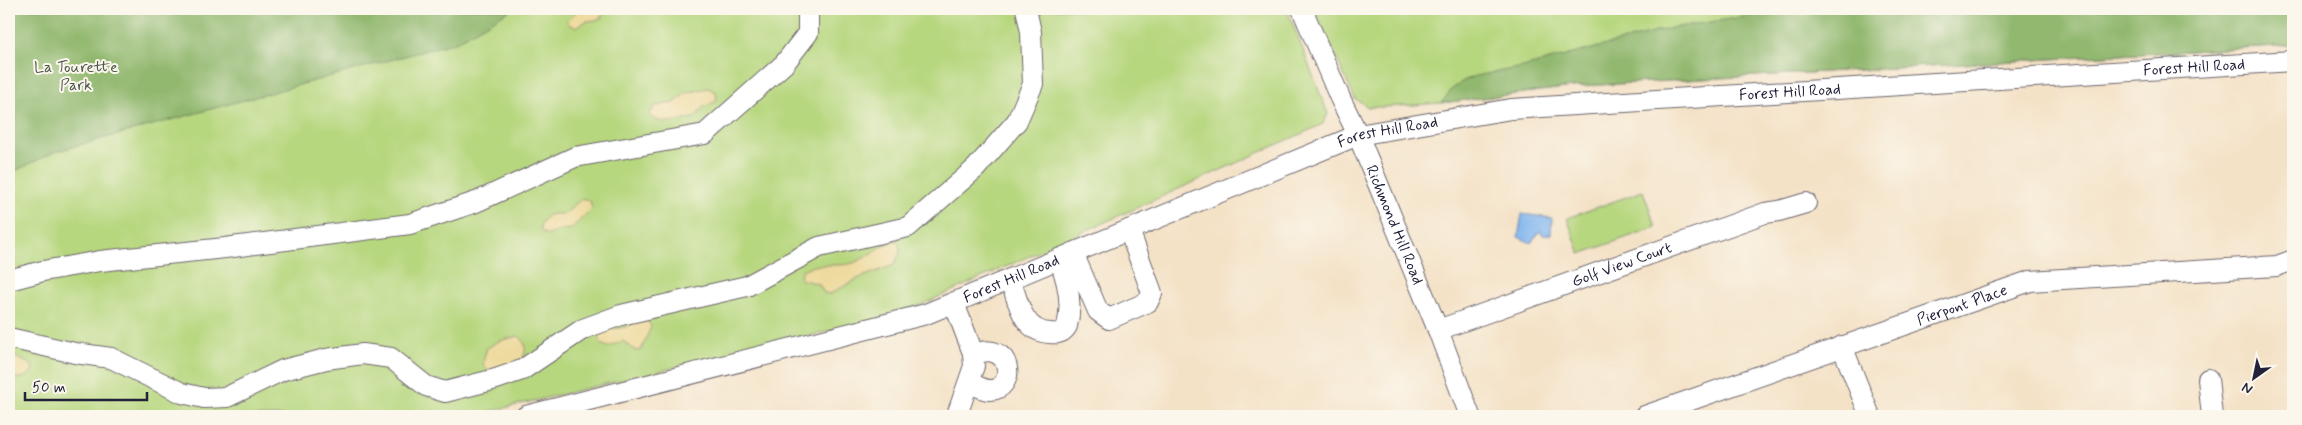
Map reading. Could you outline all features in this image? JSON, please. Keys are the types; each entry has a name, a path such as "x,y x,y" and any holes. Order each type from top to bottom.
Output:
{"street":[{"path":"9,280 43,270 100,261 225,248 410,224 476,202 575,156 704,134 784,64 808,33 808,9"},
{"path":"9,338 75,353 111,358 182,393 204,398 227,397 283,370 326,359 363,354 391,358 426,386 444,392 496,379 522,370 582,329 621,315 747,286 818,247 908,227 976,168 1017,121 1033,84 1031,32 1026,9"},
{"name":"Richmond Hill Road","path":"1302,9 1336,90 1358,135 1438,330 1470,416"},
{"name":"Forest Hill Road","path":"526,416 926,314 1358,135 1511,109 2293,61"},
{"name":"Golf View Court","path":"1438,330 1765,212 1779,211 1806,203"},
{"path":"1066,256 1098,311 1109,318 1124,312 1148,302 1152,293 1129,230"},
{"path":"1010,279 1022,312 1030,326 1045,333 1058,333 1067,326 1070,304 1066,256"},
{"name":"Pierpont Place","path":"1645,416 2030,281 2277,266 2293,260"},
{"path":"954,303 973,355 974,366 957,415"},
{"path":"1842,346 1870,416"},
{"path":"969,383 988,390 1002,384 1007,378 1008,368 1004,358 993,351 982,350 973,355"},
{"path":"2208,379 2212,416"}],"green space":[{"path":"9,9 1287,9 1328,114 1323,124 923,304 868,322 470,416 9,416"},
{"name":"La Tourette Park","path":"9,9 512,9 456,42 54,152 9,174"},
{"path":"1314,9 2293,9 2293,45 1581,86 1441,103 1368,107 1355,99"},
{"path":"1767,9 2293,9 2293,45 1581,86 1441,103 1452,89 1463,81 1475,76 1523,67 1671,28 1749,16"},
{"path":"1643,191 1656,227 1580,254 1567,218"}],"sand":[{"path":"579,9 603,9 602,17 587,21 576,27 568,24 567,21"},
{"path":"708,88 716,92 717,98 715,102 703,107 696,117 665,122 654,119 649,115 655,106 674,103 686,93"},
{"path":"582,198 590,201 592,208 571,229 560,230 548,235 541,232 540,226 545,218 553,214 565,214"},
{"path":"896,241 899,243 900,252 894,265 857,279 830,294 824,293 819,284 800,279 802,270 808,267 853,263 884,245"},
{"path":"639,320 649,322 651,327 641,350 636,351 623,341 608,347 600,344 599,337 604,330 626,327"},
{"path":"518,336 525,344 522,361 491,373 484,367 483,362 487,348 499,341"},
{"path":"9,354 32,365 33,370 22,378 9,376"}],"water":[{"path":"1522,214 1552,218 1551,234 1543,235 1540,231 1531,243 1518,237"}]}
